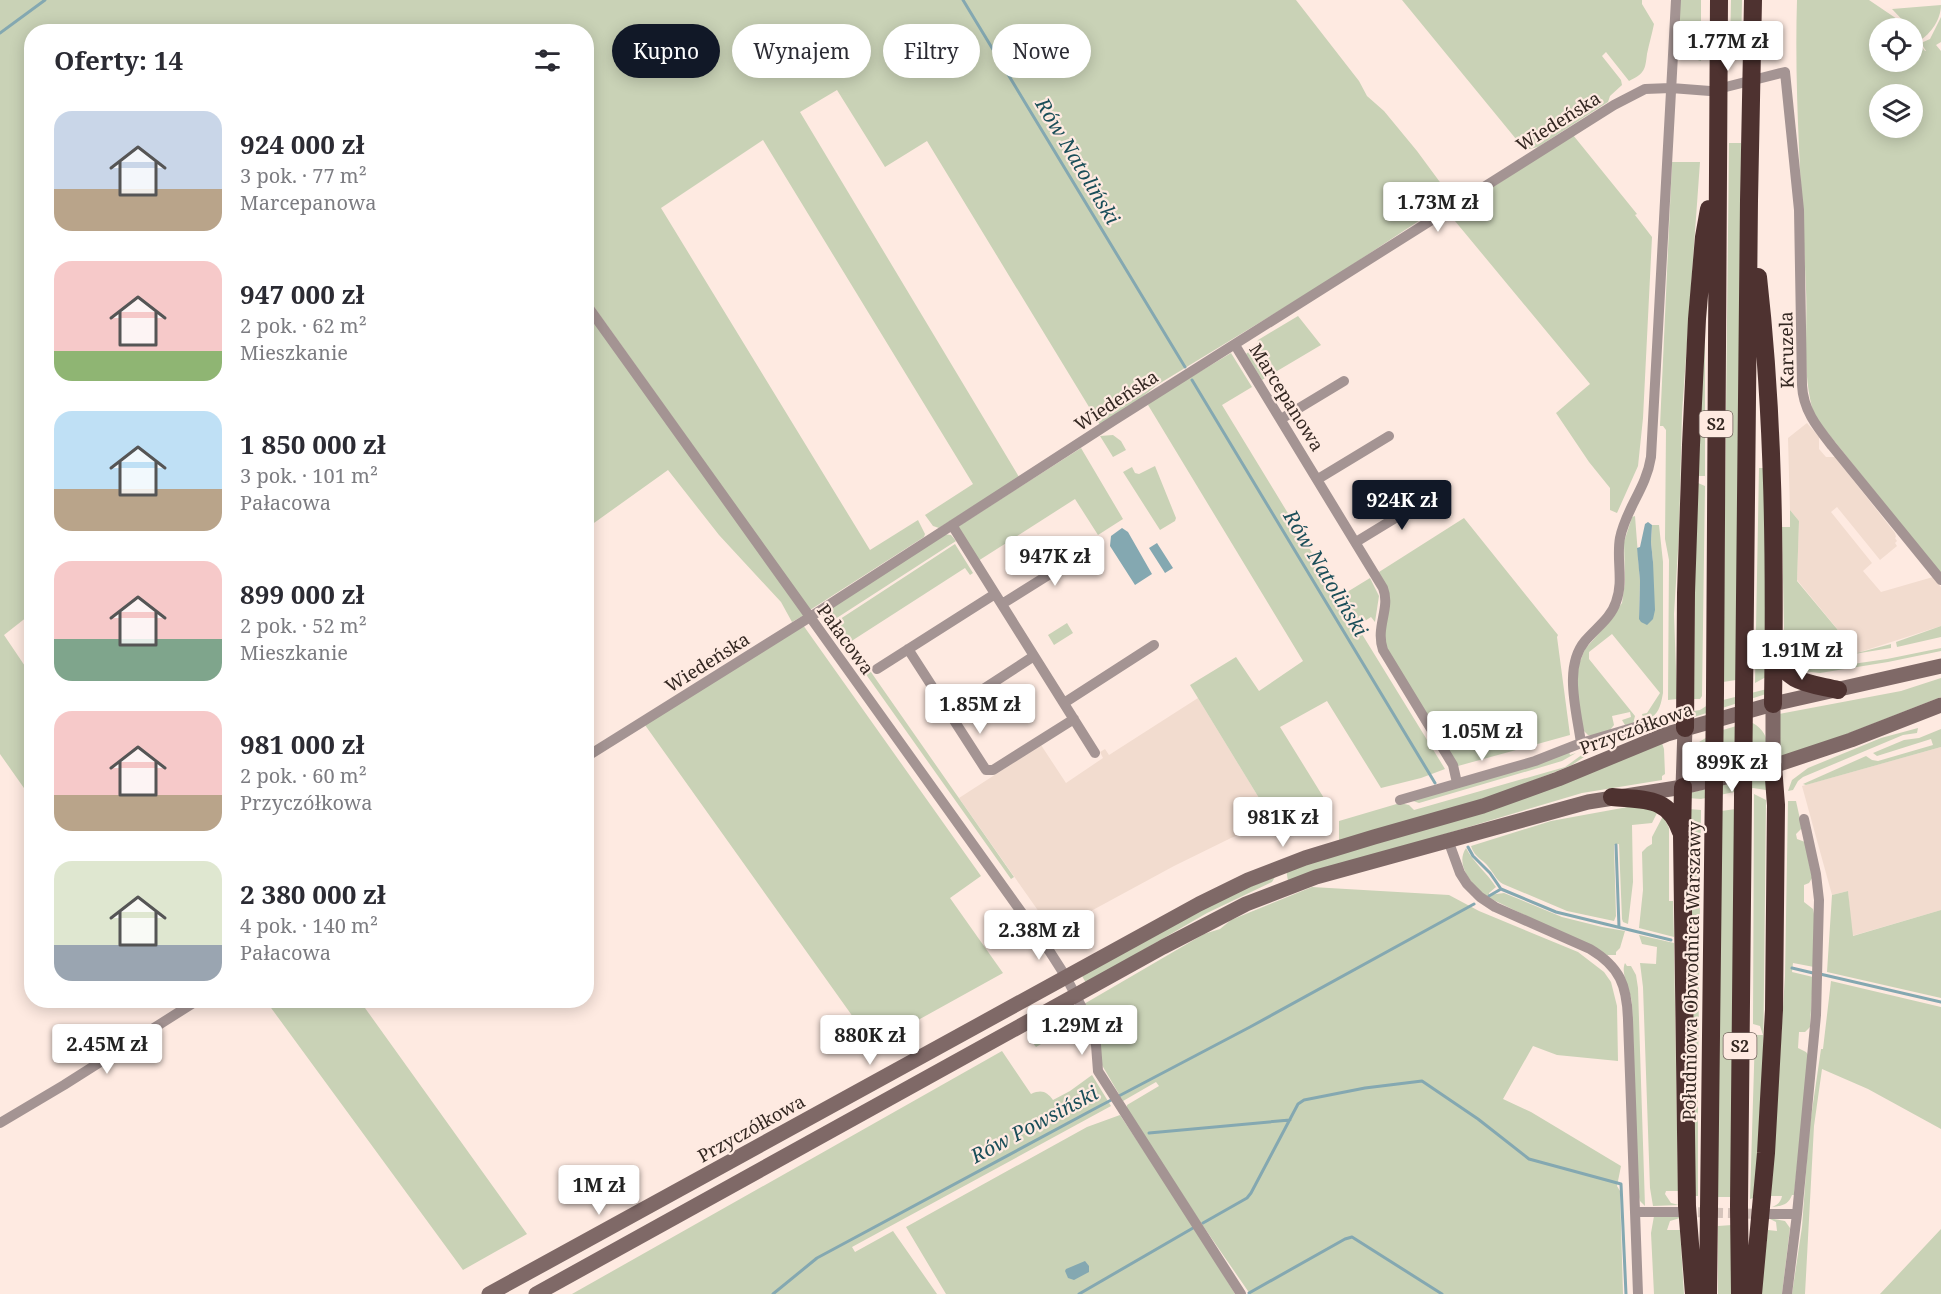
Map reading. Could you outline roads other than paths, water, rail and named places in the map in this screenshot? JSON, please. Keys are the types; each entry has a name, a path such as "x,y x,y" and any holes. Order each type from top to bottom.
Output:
{"highway":[{"name":"Południowa Obwodnica Warszawy","path":"1708,1294 1715,693 1719,0"},
{"name":"S2","path":"1740,1294 1744,686 1753,0"},
{"path":"1685,728 1686,593 1697,319 1704,237 1718,147"},
{"path":"1749,201 1764,331 1771,421 1773,704"},
{"path":"1774,650 1782,668 1788,674 1800,681 1838,690"},
{"path":"1753,1294 1766,1153 1774,1010 1776,805 1773,766"},
{"path":"1683,787 1687,1206 1694,1294"},
{"path":"1612,797 1648,800 1663,805 1673,814 1682,835"}],"main road":[{"name":"Przyczółkowa","path":"489,1294 1209,898 1278,868 1374,837 1483,807 1685,728 1773,704 1941,666"},
{"path":"1773,704 1773,766"},
{"path":"536,1294 1222,916 1268,894 1316,877 1612,797 1683,787 1773,766 1851,740 1941,705"},
{"path":"1683,787 1685,728"},
{"path":"1268,894 1279,884 1281,878 1278,868"},
{"path":"718,1193 715,1186 716,1178 724,1166"}],"street":[{"path":"1581,743 1573,681 1574,660 1580,648 1609,615 1617,601 1620,585 1618,549 1622,527 1644,484 1649,467 1676,0"},
{"name":"Wiedeńska","path":"594,752 1614,105 1645,89 1710,91 1785,72"},
{"name":"Karuzela","path":"1785,72 1799,210 1802,384 1806,408 1814,423 1832,446 1941,580"},
{"name":"Pałacowa","path":"594,315 1050,952 1076,996 1094,1034 1098,1071 1242,1294"},
{"name":"Marcepanowa","path":"1235,345 1386,594 1379,640 1453,765 1457,783"},
{"path":"1281,419 1344,381"},
{"path":"1318,479 1389,436"},
{"path":"1356,542 1433,495"},
{"path":"952,525 1095,753"},
{"path":"1002,604 1094,546"},
{"path":"877,669 995,594"},
{"path":"1064,703 1154,645"},
{"path":"908,649 984,768 990,771 1074,719"},
{"path":"948,712 1034,656"},
{"name":"Przyczółkowa","path":"1400,800 1535,761 1581,743 1642,725"},
{"path":"1787,1294 1816,1015 1819,900 1804,819"},
{"path":"1448,840 1460,873 1480,897 1495,907 1590,949 1608,961 1619,975 1625,989 1628,1003 1638,1294"},
{"path":"0,1123 185,1008"},
{"path":"1635,1212 1679,1212"},
{"path":"1768,1214 1797,1214"}],"water":[{"path":"1648,522 1652,525 1655,610 1653,619 1647,625 1639,619 1640,581 1637,548 1640,547 1645,524"},
{"path":"1122,528 1128,532 1152,574 1135,585 1110,546 1111,536"},
{"path":"1157,543 1173,568 1165,573 1149,548"},
{"path":"1085,1261 1089,1266 1089,1272 1074,1280 1068,1278 1066,1269"}],"waterway":[{"path":"0,33 45,0"},
{"name":"Rów Natoliński","path":"963,0 1185,367"},
{"name":"Rów Natoliński","path":"1192,380 1435,783"},
{"path":"1616,845 1619,927"},
{"name":"Rów Natoliński","path":"1468,847 1501,889 1556,912 1671,940"},
{"path":"1489,896 1501,889"},
{"name":"Rów Powsiński","path":"773,1294 817,1258 1250,1027 1474,904"},
{"name":"Rów Natoliński","path":"1792,968 1813,973"},
{"name":"Rów Natoliński","path":"1820,974 1941,1002"},
{"path":"1203,1223 1247,1198 1298,1104 1304,1100 1365,1088 1422,1081 1478,1119 1529,1159 1621,1184 1626,1294"},
{"path":"1149,1133 1290,1120"},
{"path":"1079,1294 1193,1228"},
{"path":"1249,1293 1352,1237 1442,1294"}],"tunnel":[{"path":"1683,1212 1766,1214"}]}
